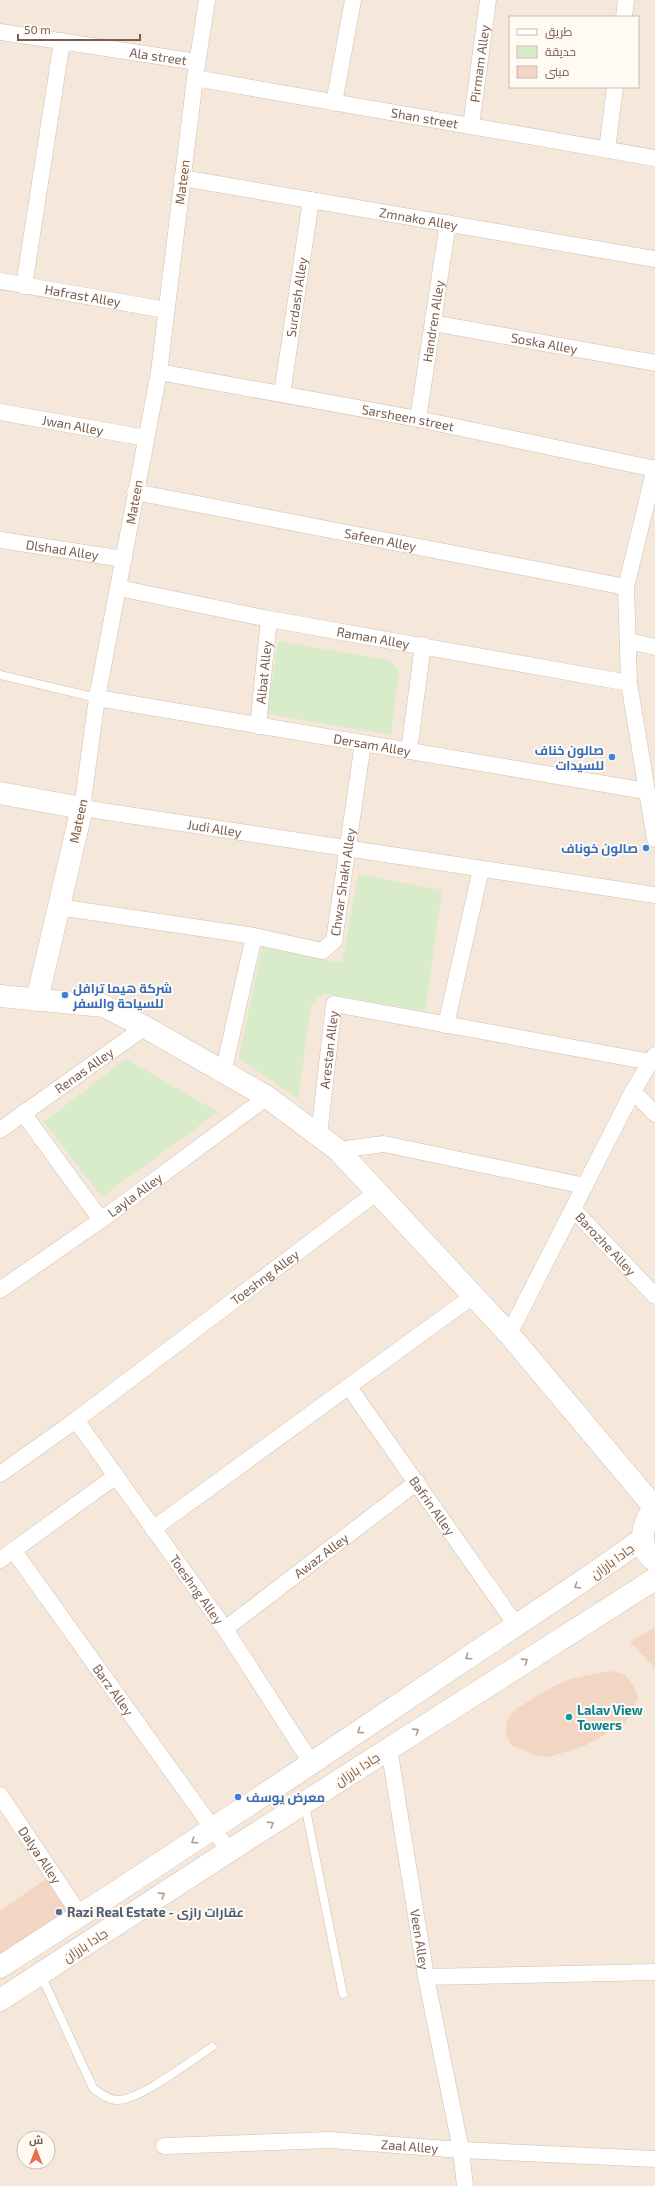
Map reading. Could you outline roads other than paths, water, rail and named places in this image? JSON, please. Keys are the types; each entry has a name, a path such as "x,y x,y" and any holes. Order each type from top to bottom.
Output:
{"main road":[{"path":"0,793 82,808"},
{"name":"Mateen","path":"37,1000 82,808"},
{"path":"0,996 104,1006 145,1027 266,1097 338,1150 509,1334 655,1507 646,1520 642,1539 646,1550 655,1561"},
{"name":"جادا بارزان","path":"0,1967 312,1764 516,1625 594,1575 642,1539"},
{"name":"جادا بارزان","path":"0,2000 229,1851 655,1578"}],"street":[{"name":"Mateen","path":"82,808 97,698 120,588 135,492 159,372 182,178 197,62 207,0"},
{"path":"334,102 353,0"},
{"name":"Pirmam Alley","path":"471,126 488,0"},
{"path":"624,16 626,0"},
{"name":"Ala street","path":"0,32 197,62"},
{"path":"24,286 62,41"},
{"name":"Shan street","path":"195,78 655,158"},
{"path":"607,150 615,88"},
{"name":"Zmnako Alley","path":"182,178 655,258"},
{"name":"Surdash Alley","path":"282,394 311,200"},
{"name":"Handren Alley","path":"418,419 448,223"},
{"name":"Hafrast Alley","path":"0,281 166,310"},
{"name":"Soska Alley","path":"433,324 655,363"},
{"name":"Sarsheen street","path":"159,372 418,419 655,469"},
{"name":"Jwan Alley","path":"0,412 146,438"},
{"path":"655,469 626,587 628,684 655,839"},
{"name":"Safeen Alley","path":"135,492 626,587"},
{"name":"Dlshad Alley","path":"0,540 124,559"},
{"name":"Raman Alley","path":"120,588 269,619 423,645 628,684"},
{"name":"Albat Alley","path":"258,726 269,619"},
{"path":"628,642 655,647"},
{"path":"409,751 423,645"},
{"name":"Dersam Alley","path":"97,698 646,791"},
{"name":"Chwar Shakh Alley","path":"254,936 322,951 334,941 346,847 363,743"},
{"name":"Judi Alley","path":"82,808 346,847 655,896"},
{"path":"446,1024 481,869"},
{"path":"58,907 254,936 223,1072"},
{"name":"Arestan Alley","path":"319,1135 334,1004 653,1058"},
{"name":"Renas Alley","path":"0,1130 145,1027"},
{"path":"509,1334 633,1092 653,1058"},
{"path":"633,1092 655,1114"},
{"name":"Layla Alley","path":"0,1290 101,1220 266,1097"},
{"path":"23,1113 101,1220"},
{"path":"338,1150 384,1144 585,1186"},
{"name":"Toeshng Alley","path":"0,1474 76,1420 377,1192"},
{"name":"Barozhe Alley","path":"573,1209 655,1296"},
{"path":"154,1529 473,1296"},
{"name":"Bafrin Alley","path":"349,1387 418,1482 516,1625"},
{"name":"Toeshng Alley","path":"76,1420 225,1629 312,1764"},
{"name":"Barz Alley","path":"116,1476 6,1555 229,1851"},
{"name":"Awaz Alley","path":"225,1629 418,1482"},
{"name":"Veen Alley","path":"389,1748 426,1977 655,1972"},
{"name":"Dalya Alley","path":"0,1795 80,1915"},
{"path":"426,1977 461,2150 465,2186"},
{"name":"Zaal Alley","path":"164,2146 330,2140 461,2150 655,2159"}],"lane":[{"path":"0,676 97,698"},
{"path":"305,1803 343,1994"},
{"path":"40,1974 93,2088 101,2095 117,2100 135,2097 212,2047"}],"place":[{"name":"صالون خناف للسيدات","path":"612,757"},
{"name":"صالون خوناف","path":"646,848"},
{"name":"شركة هيما ترافل للسياحة والسفر","path":"65,995"},
{"name":"Lalav View Towers","path":"569,1717"},
{"name":"معرض يوسف","path":"238,1797"},
{"name":"Razi Real Estate - عقارات رازی","path":"59,1912"}]}
